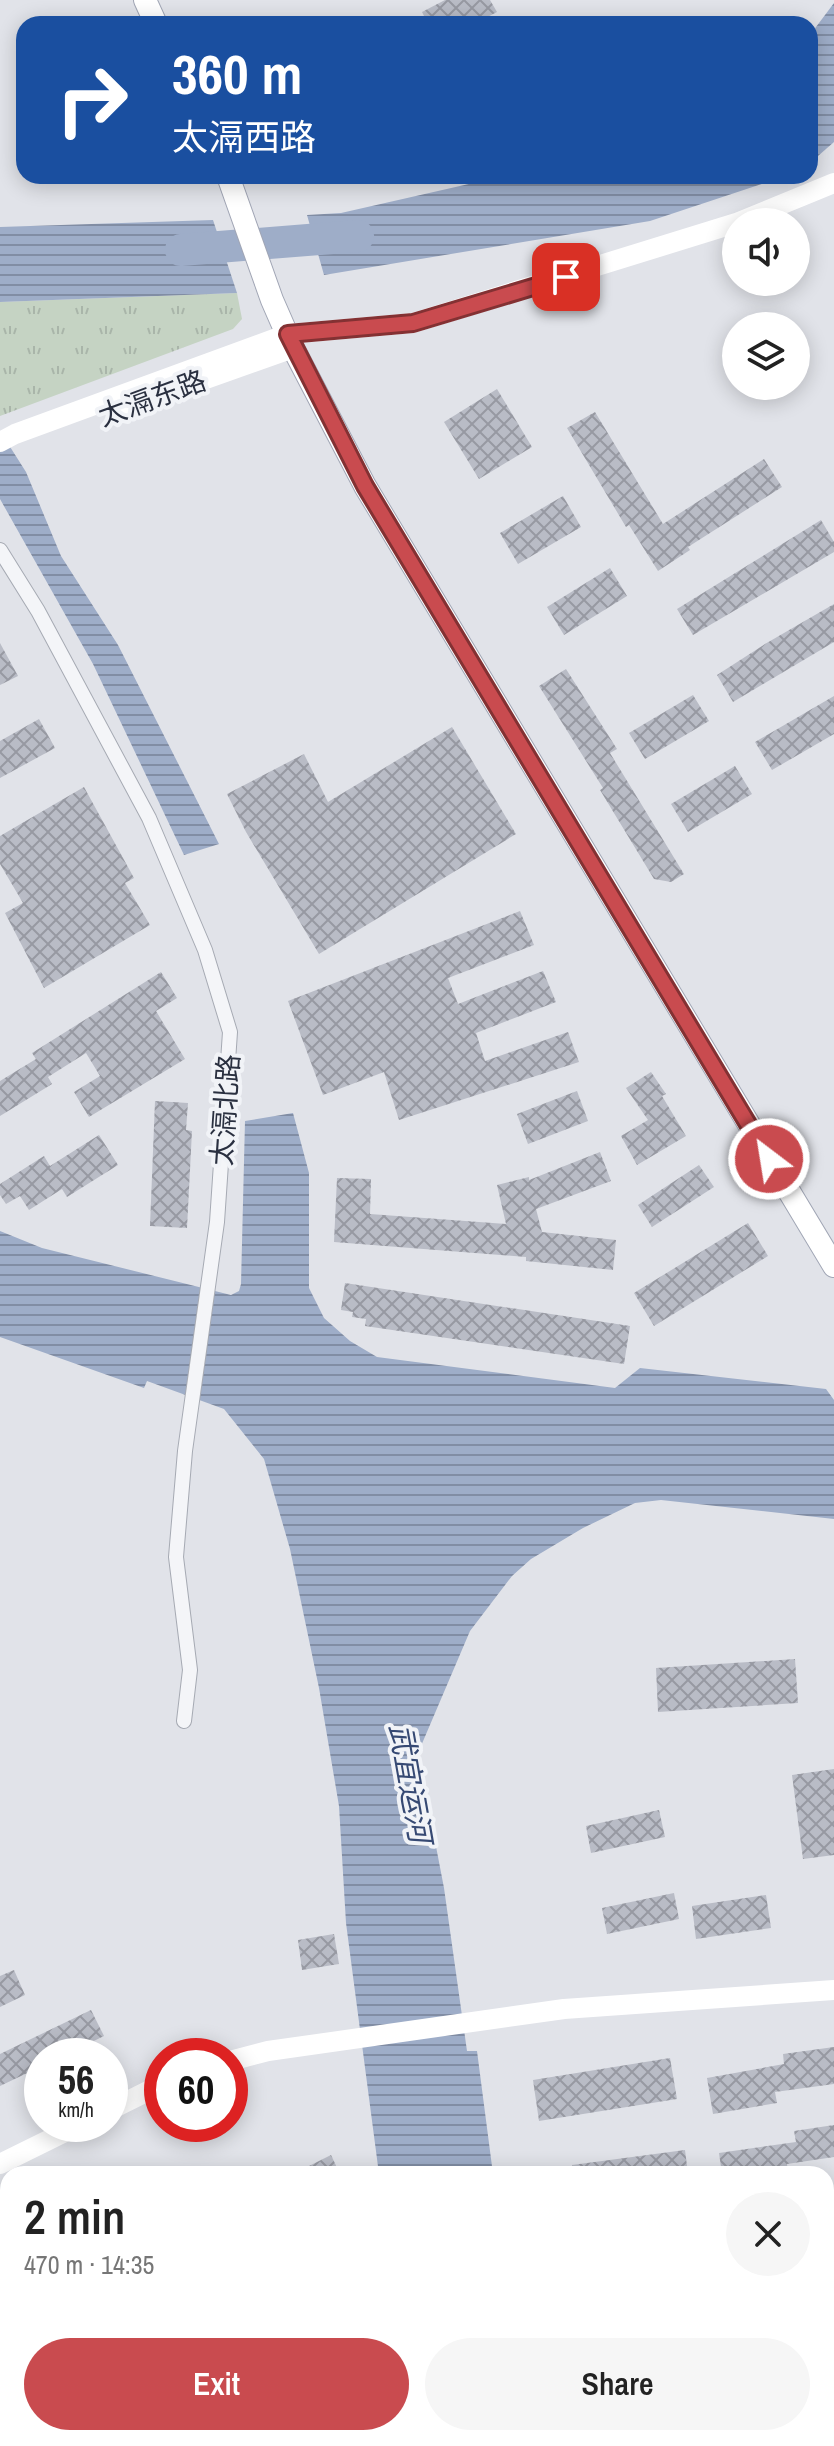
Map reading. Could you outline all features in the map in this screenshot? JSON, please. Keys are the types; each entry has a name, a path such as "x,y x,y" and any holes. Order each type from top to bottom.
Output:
{"main road":[{"name":"太滆东路","path":"774,208 834,183"},
{"path":"232,185 272,300 365,486 834,1266"},
{"name":"太滆东路","path":"7,438 291,341 413,323 722,228"},
{"path":"248,2056 564,2009 834,1990"},
{"path":"0,2164 45,2142"}],"street":[{"name":"太滆北路","path":"0,550 38,611 149,818 205,950 230,1032 217,1222 190,1418 176,1557 190,1670 184,1721"}],"green space":[{"path":"237,293 242,319 233,329 0,416 0,302"}],"water":[{"path":"834,3 834,142 818,156 818,24"},
{"path":"469,184 762,184 650,221 324,275 307,215 341,213"},
{"path":"213,220 237,293 0,302 0,227"},
{"path":"0,431 26,472 61,556 118,645 219,844 184,855 93,664 0,499"},
{"name":"武宜运河","path":"293,1113 309,1173 309,1288 324,1318 350,1341 377,1357 615,1388 640,1368 826,1389 834,1400 834,1519 661,1500 635,1503 583,1528 531,1559 512,1576 470,1631 418,1753 444,1888 467,2051 477,2051 492,2166 378,2166 346,1923 339,1806 319,1688 290,1549 264,1459 224,1409 147,1381 144,1388 0,1337 0,1231 42,1248 231,1295 239,1291 245,1121"}],"building":[{"path":"445,0 490,0 497,12 489,16 424,16 422,12"},
{"path":"497,389 532,447 479,479 444,422"},
{"path":"595,412 663,524 764,459 782,487 688,547 690,550 658,571 629,525 626,527 567,428"},
{"path":"563,496 581,527 518,564 500,533"},
{"path":"821,520 834,542 834,552 693,635 677,609"},
{"path":"610,568 627,596 564,635 547,607"},
{"path":"834,604 834,642 733,702 717,675"},
{"path":"0,643 18,676 0,685"},
{"path":"566,669 617,749 610,753 684,874 671,882 654,879 600,790 603,788 539,686"},
{"path":"693,695 709,721 645,759 629,733"},
{"path":"834,696 834,734 772,770 755,742"},
{"path":"39,719 55,748 0,778 0,741"},
{"path":"452,727 516,834 319,954 246,832 227,794 304,754 328,802"},
{"path":"735,766 752,794 688,832 671,804"},
{"path":"84,787 134,878 125,883 150,925 44,988 5,913 23,903 0,864 0,836"},
{"path":"520,911 534,945 448,978 458,1004 543,971 556,1002 476,1033 485,1061 568,1032 579,1062 399,1120 384,1072 323,1095 288,1001"},
{"path":"161,972 177,998 156,1011 185,1059 89,1117 74,1092 100,1076 86,1053 48,1077 52,1084 0,1116 0,1081 36,1059 32,1053"},
{"path":"651,1072 666,1094 662,1096 686,1136 637,1165 621,1136 648,1120 626,1088"},
{"path":"577,1091 588,1121 528,1144 517,1114"},
{"path":"155,1101 188,1103 186,1130 192,1131 187,1228 150,1226"},
{"path":"99,1135 118,1165 67,1197 62,1189 29,1210 20,1196 6,1204 0,1195 0,1184 44,1156 50,1166"},
{"path":"600,1152 611,1181 536,1209 542,1232 616,1240 613,1270 526,1261 526,1257 334,1242 337,1178 371,1179 370,1214 506,1224 497,1185 529,1177 529,1180"},
{"path":"699,1165 714,1187 652,1227 638,1205"},
{"path":"748,1223 768,1256 654,1326 634,1293"},
{"path":"345,1283 630,1326 624,1364 365,1326 366,1319 352,1317 353,1312 341,1310"},
{"path":"795,1659 798,1703 658,1712 656,1668"},
{"path":"834,1769 834,1855 803,1859 792,1775"},
{"path":"659,1810 665,1837 591,1853 586,1826"},
{"path":"674,1893 679,1919 607,1934 602,1908"},
{"path":"766,1895 771,1928 696,1939 692,1906"},
{"path":"334,1934 339,1964 302,1970 298,1940"},
{"path":"14,1970 25,1995 0,2007 0,1976"},
{"path":"91,2010 104,2036 100,2038 33,2038"},
{"path":"24,2042 24,2075 0,2086 0,2054"},
{"path":"834,2047 834,2084 775,2092 777,2103 713,2114 707,2078 784,2064 783,2054"},
{"path":"670,2058 677,2099 539,2121 533,2080"},
{"path":"834,2125 834,2157 787,2166 721,2166 719,2153 796,2142 794,2131"},
{"path":"685,2150 687,2166 572,2166"},
{"path":"331,2155 336,2166 309,2166"}],"waterway":[{"path":"181,250 358,236"}],"route":[{"path":"566,277 413,323 288,334 365,486 769,1159"}]}
